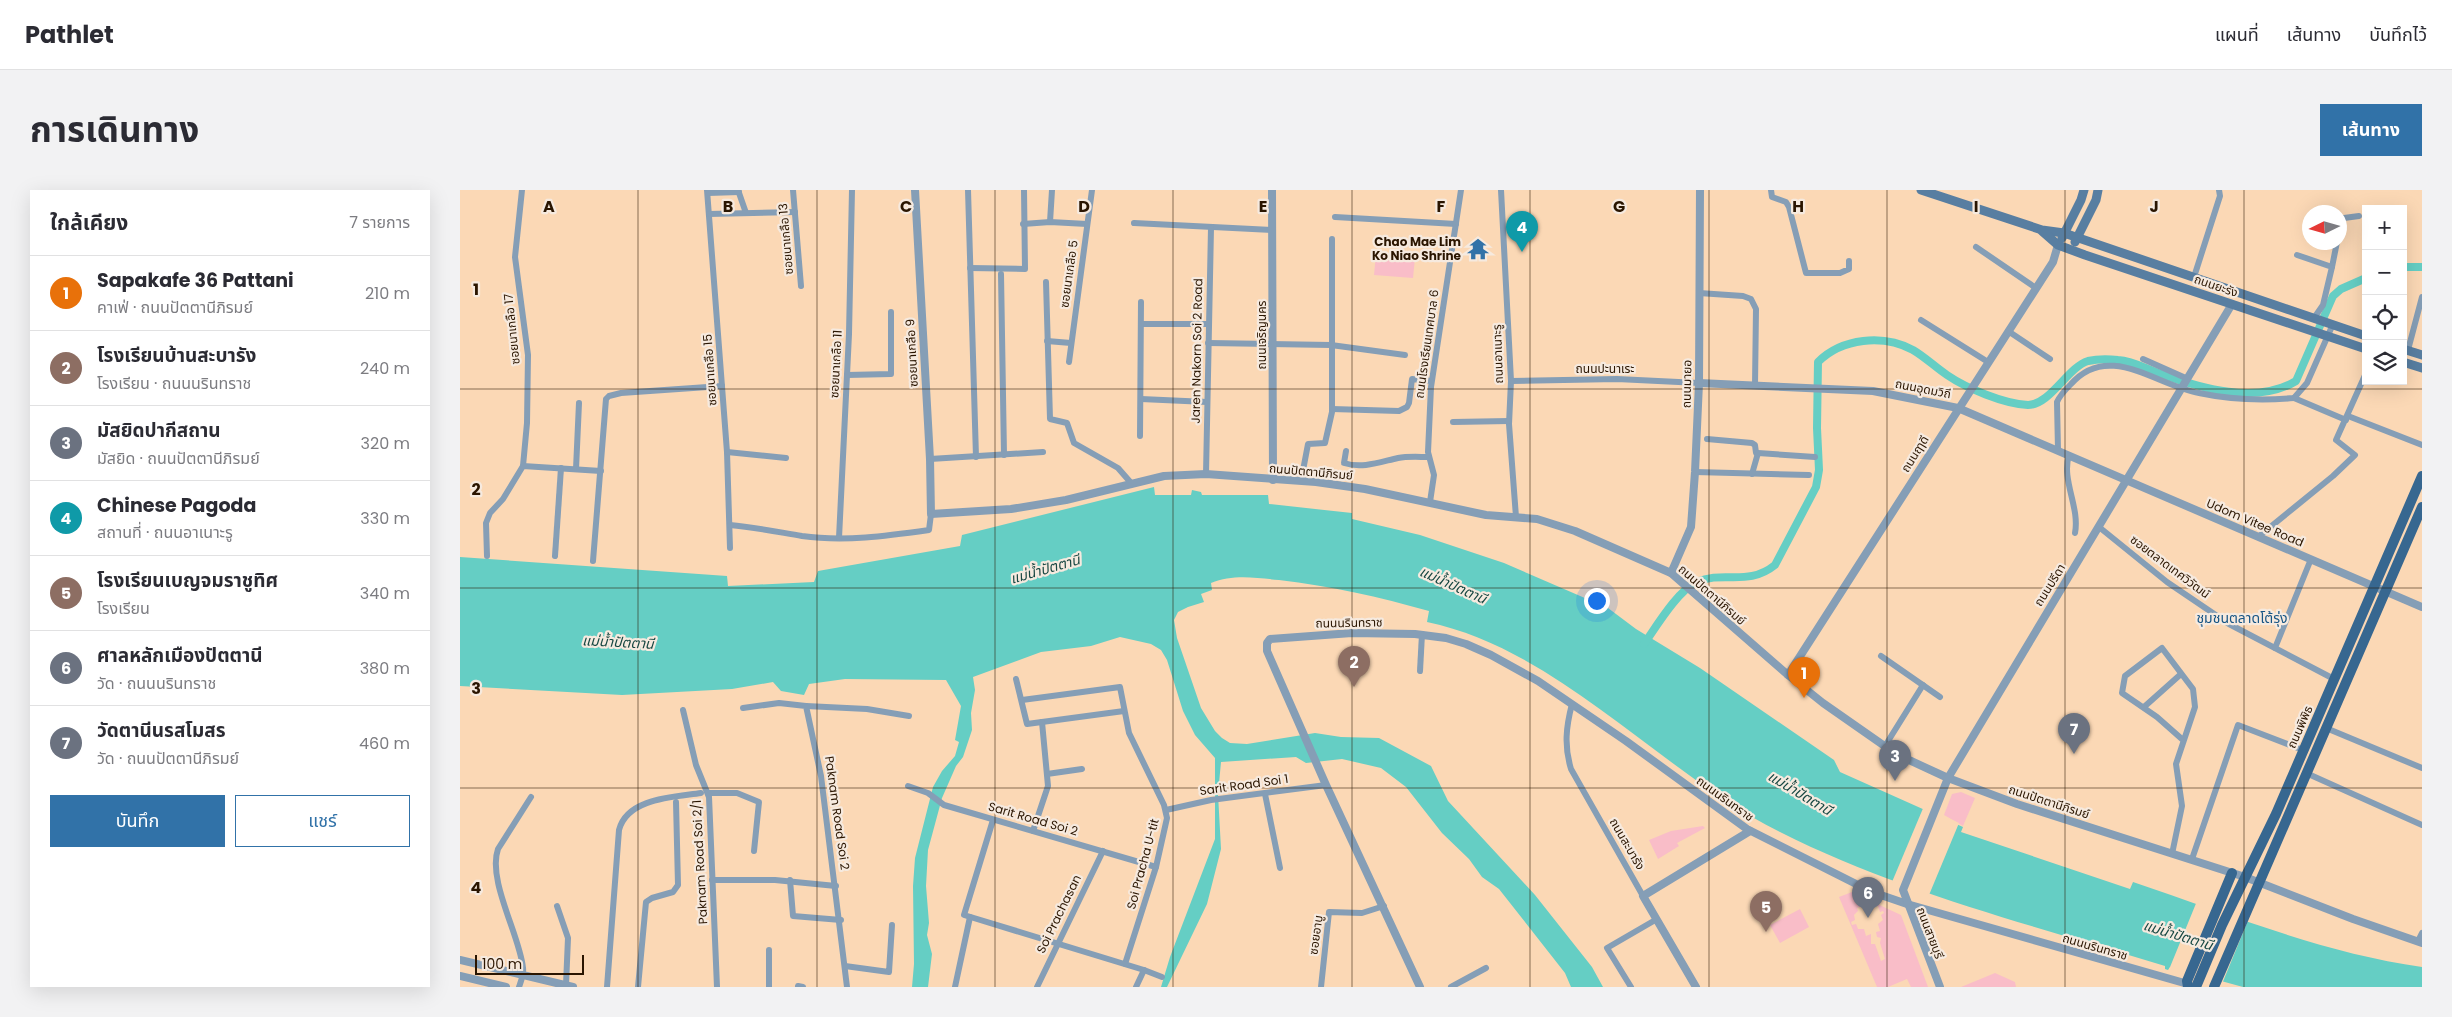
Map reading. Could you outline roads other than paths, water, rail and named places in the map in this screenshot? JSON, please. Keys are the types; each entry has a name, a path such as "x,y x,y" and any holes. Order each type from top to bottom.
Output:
{"main road":[{"path":"1921,190 2042,230 2058,245 2081,200 2084,190"},
{"path":"2071,250 2096,200 2098,190"},
{"name":"ถนนยะรัง","path":"2042,230 2064,233 2362,335"},
{"name":"ถนนยะรัง","path":"2058,245 2362,348"},
{"path":"2407,350 2422,355"},
{"path":"2407,363 2422,368"},
{"name":"ถนนพิพิธ","path":"2191,984 2276,814 2422,476"},
{"name":"ถนนพิพิธ","path":"2214,986 2422,507"},
{"path":"2191,984 2232,873"}],"street":[{"name":"ซอยนาเกลือ 17","path":"522,190 516,257 528,355 527,414 523,466"},
{"name":"ซอยนาเกลือ 13","path":"793,190 800,286"},
{"name":"ซอยนาเกลือ 11","path":"839,538 847,375 852,190"},
{"name":"ซอยนาเกลือ 9","path":"915,190 930,459 931,514"},
{"path":"968,190 976,458"},
{"path":"970,268 1025,269 1024,190"},
{"path":"1050,222 1052,190"},
{"name":"ซอยนาเกลือ 5","path":"1069,362 1092,190"},
{"name":"ถนนเจริญนคร","path":"1272,190 1274,480"},
{"name":"ถนนโรงเรียนเทศบาล 6","path":"1430,502 1434,475 1429,457 1431,381 1461,190"},
{"name":"ถนนอาเนาะรู","path":"1501,190 1511,381 1509,421 1516,517"},
{"name":"ถนนมายอ","path":"1670,573 1690,527 1695,472 1699,383 1700,190"},
{"path":"1770,190 1772,197 1786,202 1789,208 1806,273 1840,273 1849,269 1849,261"},
{"path":"2194,277 2220,196 2219,190"},
{"path":"708,191 739,191 746,213"},
{"name":"ซอยนาเกลือ 15","path":"708,191 727,452 730,548"},
{"path":"709,214 795,212"},
{"path":"2347,218 2359,216"},
{"path":"1335,217 1456,224"},
{"path":"1023,224 1050,222 1088,224"},
{"path":"1134,223 1272,230"},
{"name":"Jaren Nakorn Soi 2 Road","path":"1206,474 1211,228"},
{"path":"1301,481 1308,444 1326,443 1332,410 1332,239"},
{"name":"ถนนฤๅดี","path":"1788,675 2053,262 2058,245"},
{"path":"1976,248 2036,288"},
{"path":"2315,318 2323,305 2335,250"},
{"path":"2297,255 2332,267"},
{"path":"1001,274 1004,455"},
{"path":"1046,282 1050,420 1067,423 1074,443 1118,468 1132,484"},
{"path":"1699,293 1743,296 1750,299 1756,309 1755,385"},
{"path":"2407,343 2422,297"},
{"path":"1140,436 1141,302"},
{"name":"ถนนปรีดา","path":"1904,886 1948,778 2000,688 2186,384 2232,304"},
{"path":"847,375 891,374 890,312"},
{"path":"1921,320 1988,362"},
{"path":"1141,324 1209,324"},
{"path":"2294,398 2307,383 2331,324"},
{"path":"2008,331 2050,359"},
{"path":"1047,341 1071,343"},
{"path":"1208,343 1332,345 1405,355"},
{"path":"2143,359 2186,384"},
{"path":"2058,450 2057,402 2085,370 2100,366 2135,369 2251,401 2294,398 2422,445"},
{"path":"1332,410 1399,411 1407,407 1409,403 1412,379 1431,381"},
{"name":"ถนนปะนาเระ","path":"1511,381 1617,379 1699,383"},
{"path":"2258,537 2355,455 2336,440 2362,382"},
{"name":"ถนนอุดมวิถี","path":"1699,383 1873,391 1958,408 2127,481"},
{"path":"593,562 601,472 604,404 609,396 722,386"},
{"path":"1140,399 1207,402"},
{"path":"576,469 579,404"},
{"path":"1453,422 1509,421"},
{"path":"1707,439 1755,444 1756,453 1752,474"},
{"path":"727,452 786,458"},
{"path":"930,459 976,458 1043,452"},
{"path":"1346,452 1344,463 1348,464 1373,465 1399,458 1429,457"},
{"path":"1756,453 1814,457"},
{"path":"2069,455 2067,466 2076,516 2075,532"},
{"path":"487,556 486,523 490,513 503,499 523,466 601,472"},
{"path":"555,556 560,468"},
{"path":"1695,472 1809,475"},
{"name":"ถนนปัตตานีภิรมย์","path":"931,514 1011,509 1066,500 1164,476 1206,474 1301,481 1365,489 1486,515 1537,519 1575,531 1670,573 1788,675 1896,754 1948,778 2017,804 2245,877 2256,887 2420,942"},
{"name":"Udom Vitee Road","path":"2127,481 2422,607"},
{"path":"730,525 780,530 802,536 875,538 929,530 931,514"},
{"name":"ซอยตลาดเทศวิวัฒน์","path":"2099,526 2167,582 2228,624 2334,679"},
{"path":"2275,648 2311,560"},
{"name":"ถนนนรินทราช","path":"1326,784 1267,651 1267,644 1270,639 1352,633 1422,634 1453,640 1491,655 1538,681 1750,831 1872,892 1907,904 2191,984"},
{"path":"1420,671 1422,634"},
{"path":"2172,854 2182,806 2176,764 2193,715 2195,701 2193,689 2162,648 2125,676 2122,693 2144,707 2183,740"},
{"path":"1881,656 1940,697"},
{"path":"2144,707 2182,674"},
{"path":"1016,679 1027,724 1124,711"},
{"path":"1885,746 1922,685"},
{"name":"Soi Pracha U-tit","path":"1022,700 1120,687 1129,733 1166,810 1167,818 1156,867 1125,964"},
{"path":"743,708 779,703 867,709 909,716"},
{"name":"ถนนสะบารัง","path":"1572,704 1566,728 1567,756 1572,769 1696,987"},
{"name":"Paknam Road Soi 2","path":"806,706 822,776 841,920 847,987"},
{"name":"Paknam Road Soi 2/1","path":"683,710 705,793 712,880 717,987"},
{"path":"1033,831 1048,786 1042,722"},
{"path":"2192,859 2238,724 2303,750"},
{"path":"2326,728 2422,768"},
{"path":"1046,774 1082,769"},
{"path":"2306,773 2422,825"},
{"path":"1326,784 1420,987"},
{"name":"Sarit Road Soi 1","path":"1166,810 1211,800 1326,784"},
{"name":"Sarit Road Soi 2","path":"908,786 928,793 944,805 1156,867"},
{"path":"607,987 618,830 621,822 632,811 650,802 705,793 737,793 759,802 754,851"},
{"path":"1265,794 1280,868"},
{"path":"519,987 523,975 522,965 500,884 496,858 500,846 531,797"},
{"path":"638,987 646,902 652,898 666,895 677,888 676,802"},
{"path":"955,987 967,916 993,820"},
{"path":"1643,896 1750,831"},
{"name":"Soi Prachasan","path":"1037,987 1103,851"},
{"path":"712,880 790,880 836,886"},
{"path":"790,880 793,916 841,920"},
{"name":"ถนนสายบุรี","path":"1904,886 1907,904 1940,987"},
{"path":"460,960 570,986 568,938 557,906"},
{"name":"ซอยอาบู","path":"1321,987 1329,912 1362,912 1384,906"},
{"path":"967,916 1162,977"},
{"path":"1631,987 1607,948 1657,919"},
{"path":"845,966 889,972 892,925"},
{"path":"2420,942 2422,933"},
{"path":"769,950 769,987"},
{"path":"1451,987 1486,968"},
{"path":"1136,987 1144,970"},
{"path":"460,976 506,987"}],"water":[{"name":"แม่น้ำปัตตานี","path":"1154,487 1155,495 1191,495 1192,490 1201,492 1202,495 1268,495 1269,504 1352,513 1352,519 1420,535 1504,563 1608,608 1636,629 1700,668 1834,760 1840,772 1963,827 1961,832 2130,889 2133,882 2312,942 2385,961 2422,967 2422,987 2243,987 2170,967 2168,970 2165,969 2165,966 1921,891 1826,854 1780,832 1736,807 1693,778 1566,685 1522,658 1475,637 1427,622 1429,611 1355,592 1298,582 1245,577 1219,580 1211,583 1212,590 1201,594 1204,602 1178,612 1174,620 1177,638 1201,708 1215,731 1230,743 1247,744 1315,733 1341,737 1379,738 1431,766 1448,801 1535,895 1592,967 1603,987 1571,987 1565,973 1499,889 1482,877 1469,859 1442,833 1406,787 1381,768 1342,759 1306,763 1296,757 1221,762 1218,794 1221,849 1207,904 1167,987 1161,987 1170,957 1215,839 1215,758 1195,735 1183,711 1167,660 1161,650 1151,644 1120,637 1091,646 1041,652 973,677 975,690 971,713 972,730 963,757 956,766 942,798 928,850 926,886 929,923 927,935 932,954 928,987 912,987 914,964 913,886 915,858 933,787 942,771 955,756 959,742 955,740 961,706 946,680 845,679 809,684 804,695 781,691 773,682 732,689 622,695 460,686 460,557 727,576 728,586 814,582 818,571 960,546 962,535"}],"waterway":[{"path":"2407,267 2422,267"},
{"path":"1644,644 1675,601 1690,586 1716,577 1755,575 1765,572 1775,565 1816,487 1819,470 1817,428 1818,362 1839,348 1851,343 1876,340 1901,345 1913,350 1955,380 1975,390 2018,404 2028,405 2044,399 2073,370 2088,361 2099,360 2129,362 2211,389 2228,392 2264,392 2281,388 2296,381 2333,296 2341,289 2362,280"}],"place":[{"name":"Chao Mae Lim Ko Niao Shrine","path":"1478,249"},
{"name":"Chinese Pagoda","path":"1522,252"},
{"name":"โรงเรียนบ้านสะบารัง","path":"1354,687"},
{"name":"Sapakafe 36 Pattani","path":"1804,698"},
{"name":"วัดตานีนรสโมสร","path":"2074,754"},
{"name":"มัสยิดปากีสถาน","path":"1895,781"},
{"name":"ศาลหลักเมืองปัตตานี","path":"1868,918"},
{"name":"โรงเรียนเบญจมราชูทิศ","path":"1766,932"}],"district":[{"name":"ชุมชนตลาดโต้รุ่ง","path":"2242,618"}]}
